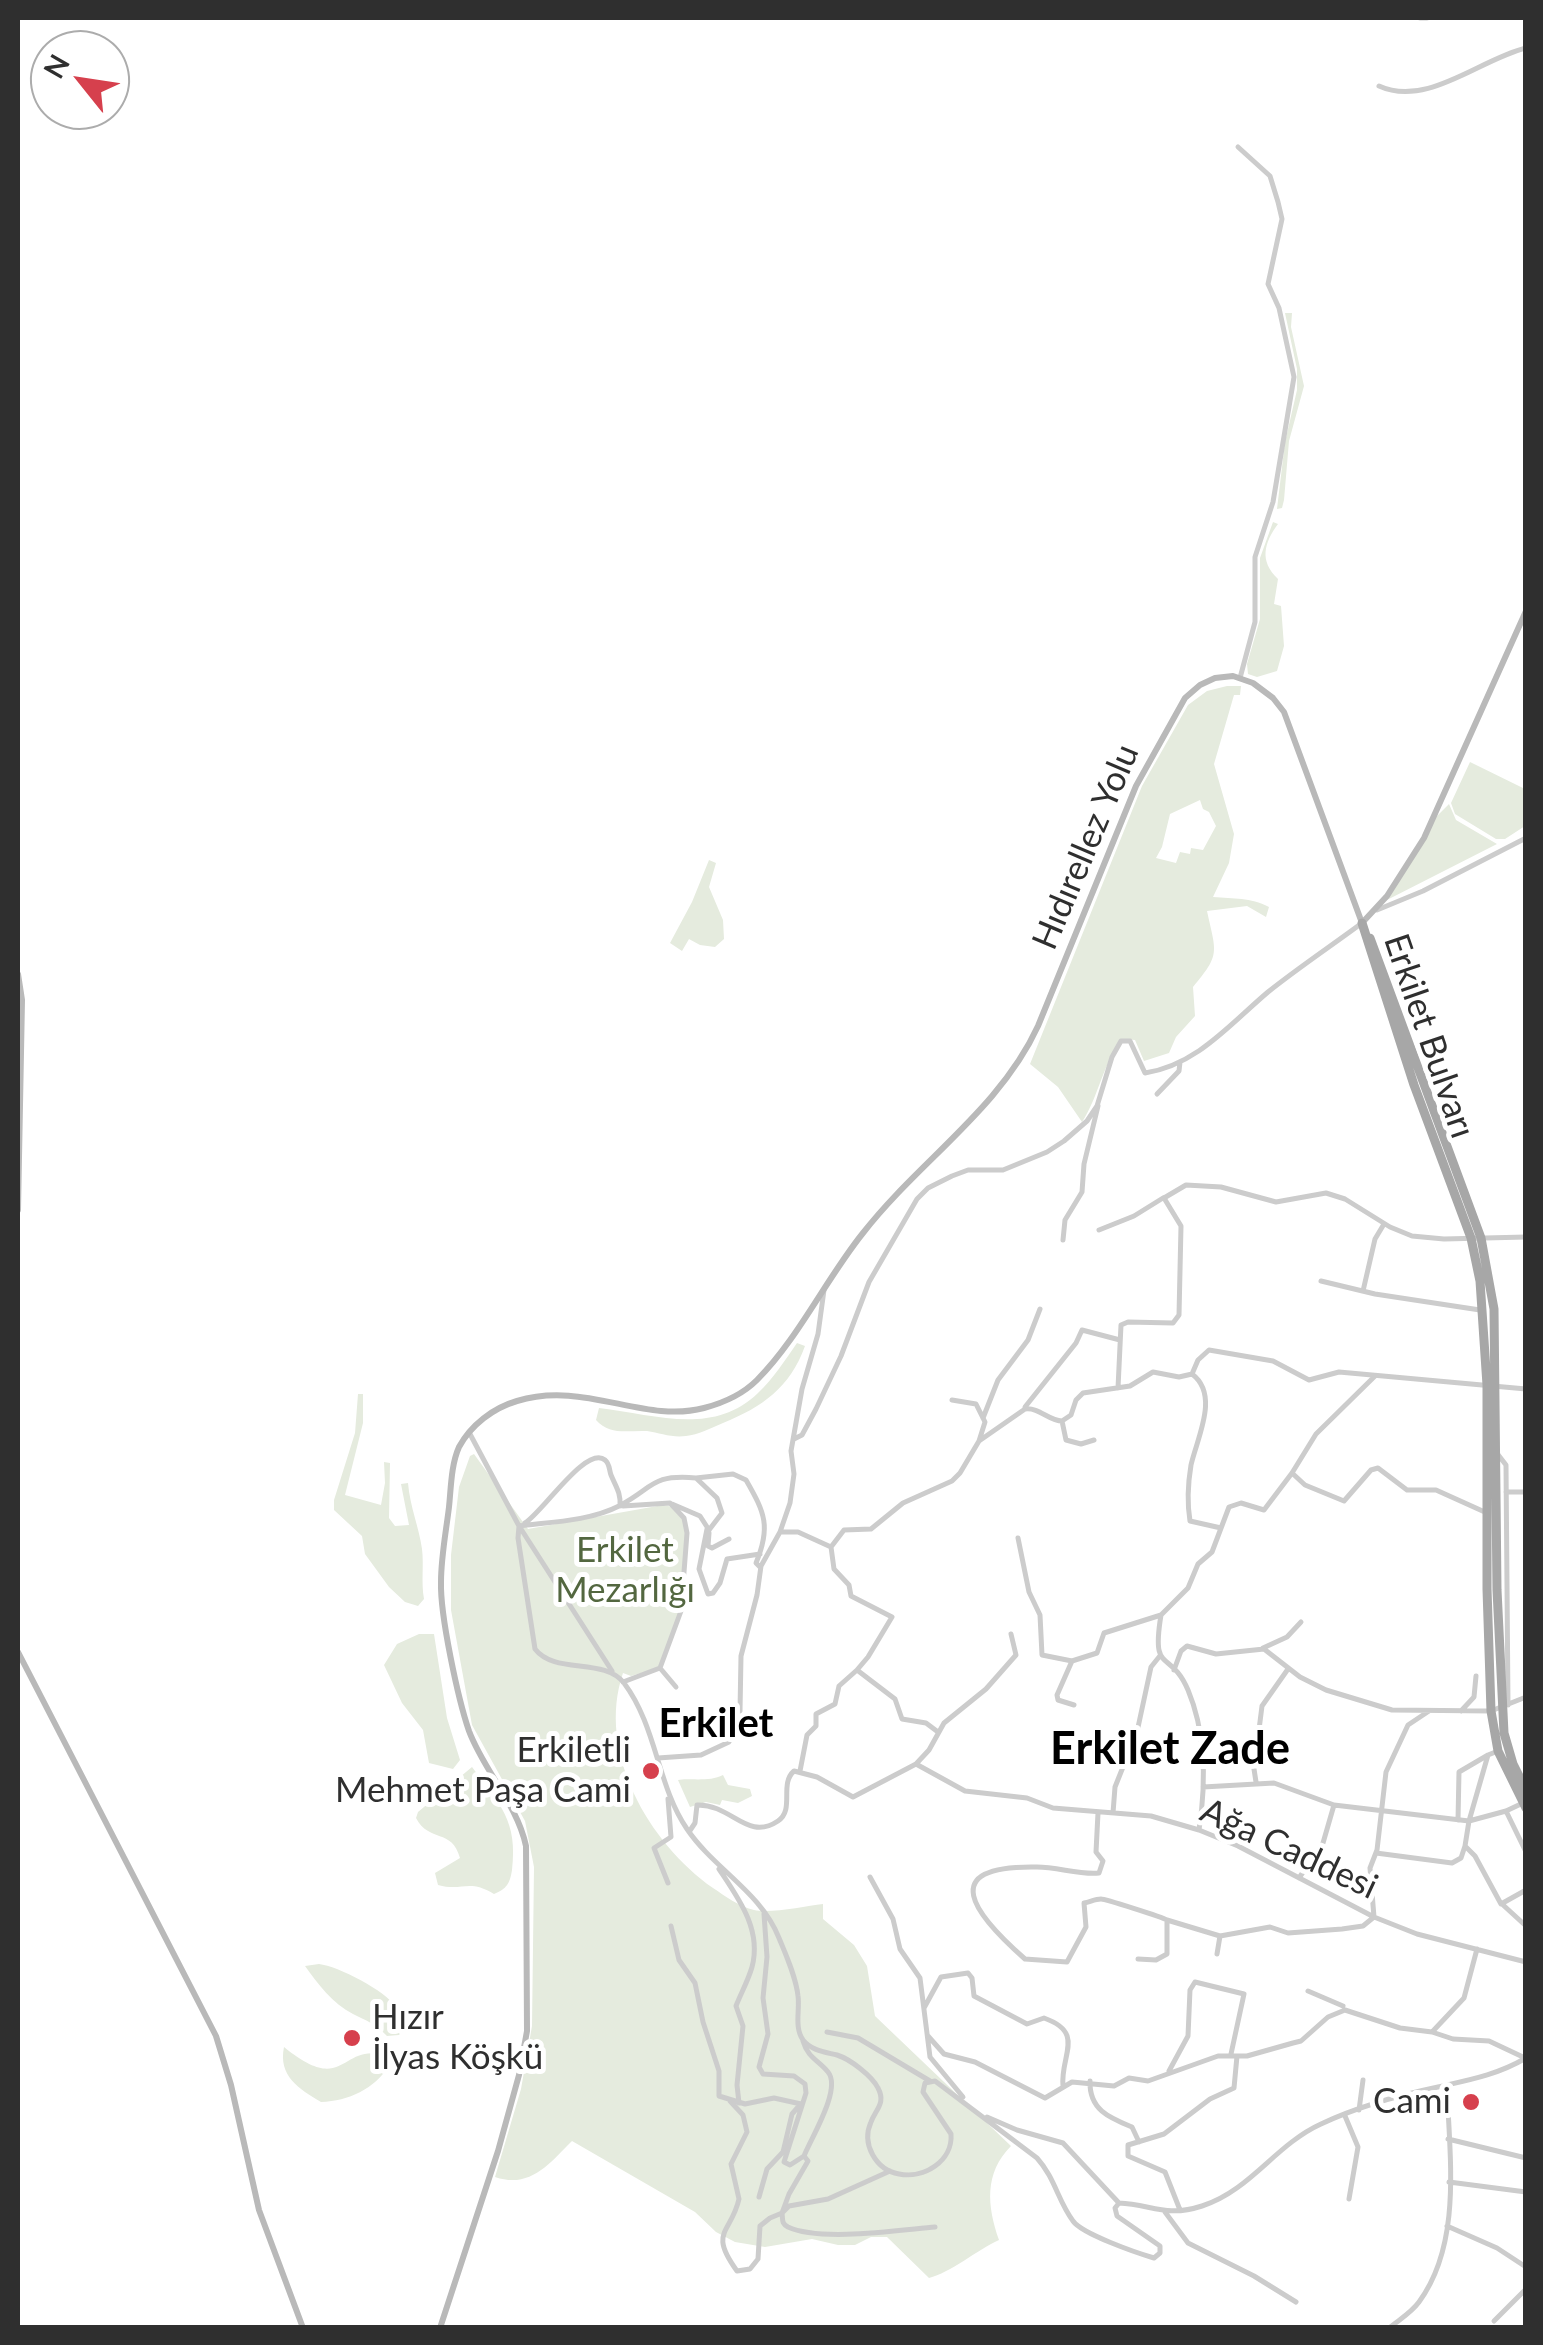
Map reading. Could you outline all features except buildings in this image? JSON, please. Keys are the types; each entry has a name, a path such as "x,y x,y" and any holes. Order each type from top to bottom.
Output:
{"main road":[{"name":"Erkilet Bulvarı","path":"1362,922 1408,1068 1476,1238 1494,1309 1487,1513 1493,1753 1524,1806"},
{"name":"Erkilet Bulvarı","path":"1476,1238 1496,1452 1504,1733 1526,1790"}],"street":[{"path":"1379,86 1397,92 1415,90 1445,82 1526,48"},
{"path":"1238,147 1270,176 1278,202 1282,219 1268,284 1279,308 1294,376 1271,508 1255,558 1255,622 1240,678 1268,694 1287,717 1362,922"},
{"path":"1377,910 1430,826 1526,611"},
{"name":"Hıdırellez Yolu","path":"469,1433 498,1409 536,1396 583,1395 681,1412 726,1400 749,1387 765,1371 824,1285 885,1207 1011,1075 1038,1026 1116,828 1182,702 1200,685 1218,677 1240,678"},
{"path":"1063,1240 1065,1220 1082,1192 1084,1164 1112,1057 1123,1040 1136,1048 1146,1073 1180,1062 1208,1045 1280,982 1377,910 1526,838"},
{"path":"18,974 22,1000 18,1210"},
{"path":"1157,1094 1180,1071 1180,1062"},
{"path":"794,1439 802,1435 816,1409 869,1282 916,1199 932,1186 960,1173 1002,1170 1047,1152 1083,1125 1099,1101"},
{"path":"1099,1230 1134,1216 1186,1185 1221,1188 1276,1202 1330,1193 1384,1224 1418,1237 1526,1237"},
{"path":"1118,1388 1120,1326 1124,1322 1173,1323 1180,1315 1181,1226 1164,1198"},
{"path":"1363,1291 1376,1239 1384,1224"},
{"path":"1321,1281 1483,1310"},
{"path":"658,1758 700,1755 728,1743 740,1712 741,1656 758,1596 761,1566 780,1532 793,1487 794,1439 802,1388 818,1334 824,1285"},
{"path":"982,1418 998,1380 1028,1340 1040,1310"},
{"path":"1023,1411 1083,1329 1120,1340"},
{"path":"979,1441 1031,1408 1062,1420 1071,1415 1083,1393 1134,1385 1153,1372 1183,1377 1192,1374 1198,1360 1209,1350 1273,1361 1310,1380 1338,1372 1526,1388"},
{"path":"1192,1374 1202,1383 1205,1406 1191,1466 1190,1521 1221,1528"},
{"path":"1018,1538 1029,1592 1040,1615 1042,1655 1072,1661 1097,1653 1104,1633 1161,1615 1188,1588 1198,1564 1212,1552 1229,1507 1235,1504 1264,1510 1322,1428 1375,1376"},
{"path":"800,1770 807,1735 816,1726 816,1714 835,1704 839,1686 868,1657 892,1616 851,1596 849,1585 835,1570 832,1546 844,1530 870,1529 903,1504 960,1473 979,1441 984,1422 976,1404 952,1400"},
{"path":"1062,1420 1066,1440 1082,1444 1094,1440"},
{"path":"469,1433 519,1526 613,1674 624,1682 658,1758 669,1794 689,1832 764,1912 779,1938 798,1994 799,2030 810,2057 826,2070 832,2081 829,2100 804,2156 790,2165 784,2162 806,2088 800,2078 765,2074 758,2067 768,2034 763,1998 767,1958 764,1912"},
{"path":"440,2328 498,2151 527,2031 526,1846 520,1825 483,1762 464,1717 440,1588 455,1461 469,1433"},
{"path":"1496,1452 1506,1464 1506,1706"},
{"path":"519,1526 544,1509 573,1472 595,1458 608,1465 620,1492 620,1506"},
{"path":"1292,1473 1305,1485 1344,1501 1371,1470 1378,1468 1407,1490 1436,1490 1487,1513"},
{"path":"519,1526 594,1515 620,1506 660,1479 733,1474 746,1480 765,1522 765,1539 756,1564 761,1566"},
{"path":"696,1478 730,1504"},
{"path":"1506,1492 1526,1492"},
{"path":"718,1498 722,1512 709,1529 699,1570 708,1594 720,1583 727,1560 760,1554"},
{"path":"620,1506 672,1504 700,1516 709,1529 710,1548 729,1538"},
{"path":"624,1682 660,1668 681,1611 688,1532 684,1518 672,1504"},
{"path":"519,1526 537,1652 544,1658 613,1674"},
{"path":"780,1532 798,1532 832,1546"},
{"path":"1161,1615 1156,1645 1159,1656 1188,1690 1197,1718 1204,1787 1199,1830"},
{"path":"1174,1670 1186,1646 1220,1654 1262,1649 1282,1640 1301,1622"},
{"path":"689,1832 695,1823 697,1805 720,1808 754,1828 781,1820 792,1772 800,1770 854,1797 916,1764 948,1719 986,1689 1016,1656 1010,1634"},
{"path":"1262,1649 1326,1690 1392,1710 1491,1711 1526,1697"},
{"path":"18,1652 216,2036 232,2085 253,2192 303,2328"},
{"path":"1113,1813 1115,1787 1137,1732 1150,1667 1159,1656"},
{"path":"1072,1661 1057,1695 1058,1700 1074,1705"},
{"path":"660,1668 676,1687"},
{"path":"1256,1782 1254,1768 1262,1706 1289,1669"},
{"path":"856,1670 895,1698 902,1719 926,1723 938,1732"},
{"path":"1460,1712 1474,1697 1476,1676"},
{"path":"1098,1812 1096,1852 1103,1861 1099,1873 1038,1867 984,1872 974,1885 984,1918 1025,1959 1067,1962 1087,1925 1082,1906 1108,1900 1220,1936 1270,1927 1288,1932 1364,1926 1374,1917 1370,1868 1376,1853 1386,1772 1408,1725 1429,1711"},
{"path":"1458,1820 1459,1772 1493,1753"},
{"path":"1376,1853 1452,1863 1461,1858 1469,1821 1493,1753"},
{"name":"Ağa Caddesi","path":"916,1764 965,1791 1027,1798 1054,1808 1150,1816 1199,1830 1374,1917 1417,1934 1526,1962"},
{"path":"1204,1787 1256,1782 1306,1792 1334,1805 1469,1821 1524,1806"},
{"path":"668,1882 654,1848 671,1836 669,1794"},
{"path":"1299,1878 1320,1850 1334,1805"},
{"path":"1506,1811 1526,1852"},
{"path":"1466,1846 1501,1904 1526,1926"},
{"path":"715,1862 747,1914 754,1938 752,1968 736,2006 744,2026 737,2084 740,2103"},
{"path":"870,1877 893,1918 900,1949 920,1978 932,2061 972,2107"},
{"path":"1501,1904 1526,1890"},
{"path":"1138,1959 1156,1960 1167,1954 1167,1920"},
{"path":"670,1926 679,1960 695,1982 719,2071 717,2092 740,2111 748,2127 731,2164 739,2203 723,2236 725,2253 737,2271 747,2270 757,2262 760,2226 770,2218 789,2206 828,2200 890,2171"},
{"path":"1218,1954 1220,1936"},
{"path":"1432,2032 1464,1998 1477,1949"},
{"path":"924,2008 941,1976 968,1973 974,1996 1001,2012 1027,2024 1044,2018 1064,2029 1070,2041 1062,2069 1063,2086"},
{"path":"1169,2072 1188,2036 1190,1990 1195,1982 1244,1994 1234,2054 1234,2088 1210,2100 1164,2134 1128,2146 1128,2156 1165,2172 1180,2210"},
{"path":"1308,1991 1400,2028 1453,2039 1490,2040 1526,2058"},
{"path":"1339,1992 1344,2008"},
{"path":"928,2036 946,2056 975,2062 1043,2098 1063,2086 1090,2081 1116,2086 1129,2078 1148,2081 1234,2054 1247,2056 1301,2041 1344,2008"},
{"path":"827,2032 858,2038 938,2082 1030,2152 1048,2170 1070,2217 1081,2230 1150,2257 1158,2256 1160,2248 1154,2240 1116,2214 1114,2208 1121,2203"},
{"path":"803,2039 819,2051 844,2058 878,2086 881,2103 869,2125 868,2143 876,2161 890,2171 924,2173 948,2152 951,2134 923,2092 930,2081"},
{"path":"984,2117 1063,2143 1121,2203 1166,2212 1208,2204 1240,2187 1296,2138 1344,2115 1489,2076 1526,2058"},
{"path":"1359,2110 1364,2080"},
{"path":"1090,2081 1090,2095 1098,2107 1108,2118 1130,2126 1139,2142"},
{"path":"1390,2328 1413,2309 1442,2257 1448,2226 1448,2085"},
{"path":"730,2101 774,2098 802,2104"},
{"path":"759,2197 767,2169 785,2147 792,2114 802,2104"},
{"path":"1344,2115 1358,2147 1349,2199"},
{"path":"1448,2139 1526,2158"},
{"path":"804,2156 808,2164 792,2187 782,2213 782,2221 788,2226 821,2233 936,2227"},
{"path":"1449,2182 1526,2192"},
{"path":"1166,2212 1188,2243 1296,2302"},
{"path":"1448,2226 1497,2248 1526,2267"},
{"path":"1494,2320 1526,2289"}],"green space":[{"path":"1285,313 1292,313 1291,327 1304,386 1289,441 1284,500 1282,508 1277,509 1285,442 1297,390 1297,369"},
{"path":"1273,522 1278,524 1269,538 1266,559 1278,579 1274,604 1281,606 1284,646 1277,671 1257,677 1248,674 1247,664 1260,619 1260,558"},
{"path":"1241,686 1240,695 1234,695 1214,764 1234,834 1229,863 1213,897 1248,900 1269,907 1266,917 1247,906 1207,911 1214,952 1193,987 1195,1016 1176,1037 1169,1053 1144,1061 1135,1040 1124,1039 1111,1057 1082,1122 1058,1087 1030,1064 1142,786 1188,705 1207,691","holes":["1200,800 1216,826 1203,850 1191,848 1190,854 1180,852 1176,863 1156,858 1170,814"]},
{"path":"1470,762 1525,789 1525,826 1505,839 1496,839 1455,814 1451,803"},
{"path":"1449,804 1456,820 1497,844 1383,902 1434,819"},
{"path":"709,860 716,863 709,887 723,920 724,939 715,947 689,939 682,951 670,943"},
{"path":"797,1343 805,1346 783,1385 750,1410 704,1431 671,1436 620,1431 596,1420 599,1408 682,1419 721,1415 758,1393"},
{"path":"358,1394 363,1394 363,1423 345,1495 381,1505 384,1462 390,1463 389,1518 395,1526 409,1525 401,1484 408,1483 423,1555 424,1599 418,1606 405,1602 389,1587 365,1554 362,1536 334,1510 355,1433"},
{"name":"Erkilet Mezarlığı","path":"474,1454 528,1529 663,1505 678,1508 687,1522 682,1607 658,1668 631,1676 623,1673 616,1703 623,1764 634,1793 668,1847 733,1901 761,1911 823,1904 823,1919 854,1945 867,1966 875,2016 1011,2146 996,2167 990,2190 999,2240 929,2278 887,2237 871,2237 855,2245 812,2239 765,2247 735,2242 716,2232 695,2212 572,2141 547,2166 529,2177 495,2177 521,2089 532,2026 534,1867 525,1821 472,1725 451,1610 451,1555 459,1487"},
{"path":"419,1634 434,1634 447,1718 460,1760 453,1769 429,1763 423,1730 402,1703 384,1665 397,1644"},
{"path":"472,1767 499,1803 512,1838 510,1879 505,1888 494,1894 478,1887 438,1885 435,1873 460,1858 452,1843 427,1831 416,1818 418,1812"},
{"path":"723,1775 728,1785 750,1789 752,1796 738,1803 722,1800 720,1805 706,1802 690,1807 678,1780"},
{"path":"319,1964 361,1980 391,2001 400,2019 399,2035 387,2036 332,1999 305,1966"},
{"path":"284,2047 319,2068 331,2068 370,2053 384,2055 389,2066 360,2092 321,2102 298,2087 287,2074"}],"place":[{"name":"Erkiletli Mehmet Paşa Cami","path":"651,1771"},
{"name":"Hızır İlyas Köşkü","path":"352,2038"},
{"name":"Cami","path":"1471,2102"}],"district":[{"name":"Erkilet","path":"716,1724"},
{"name":"Erkilet Zade","path":"1170,1749"}]}
